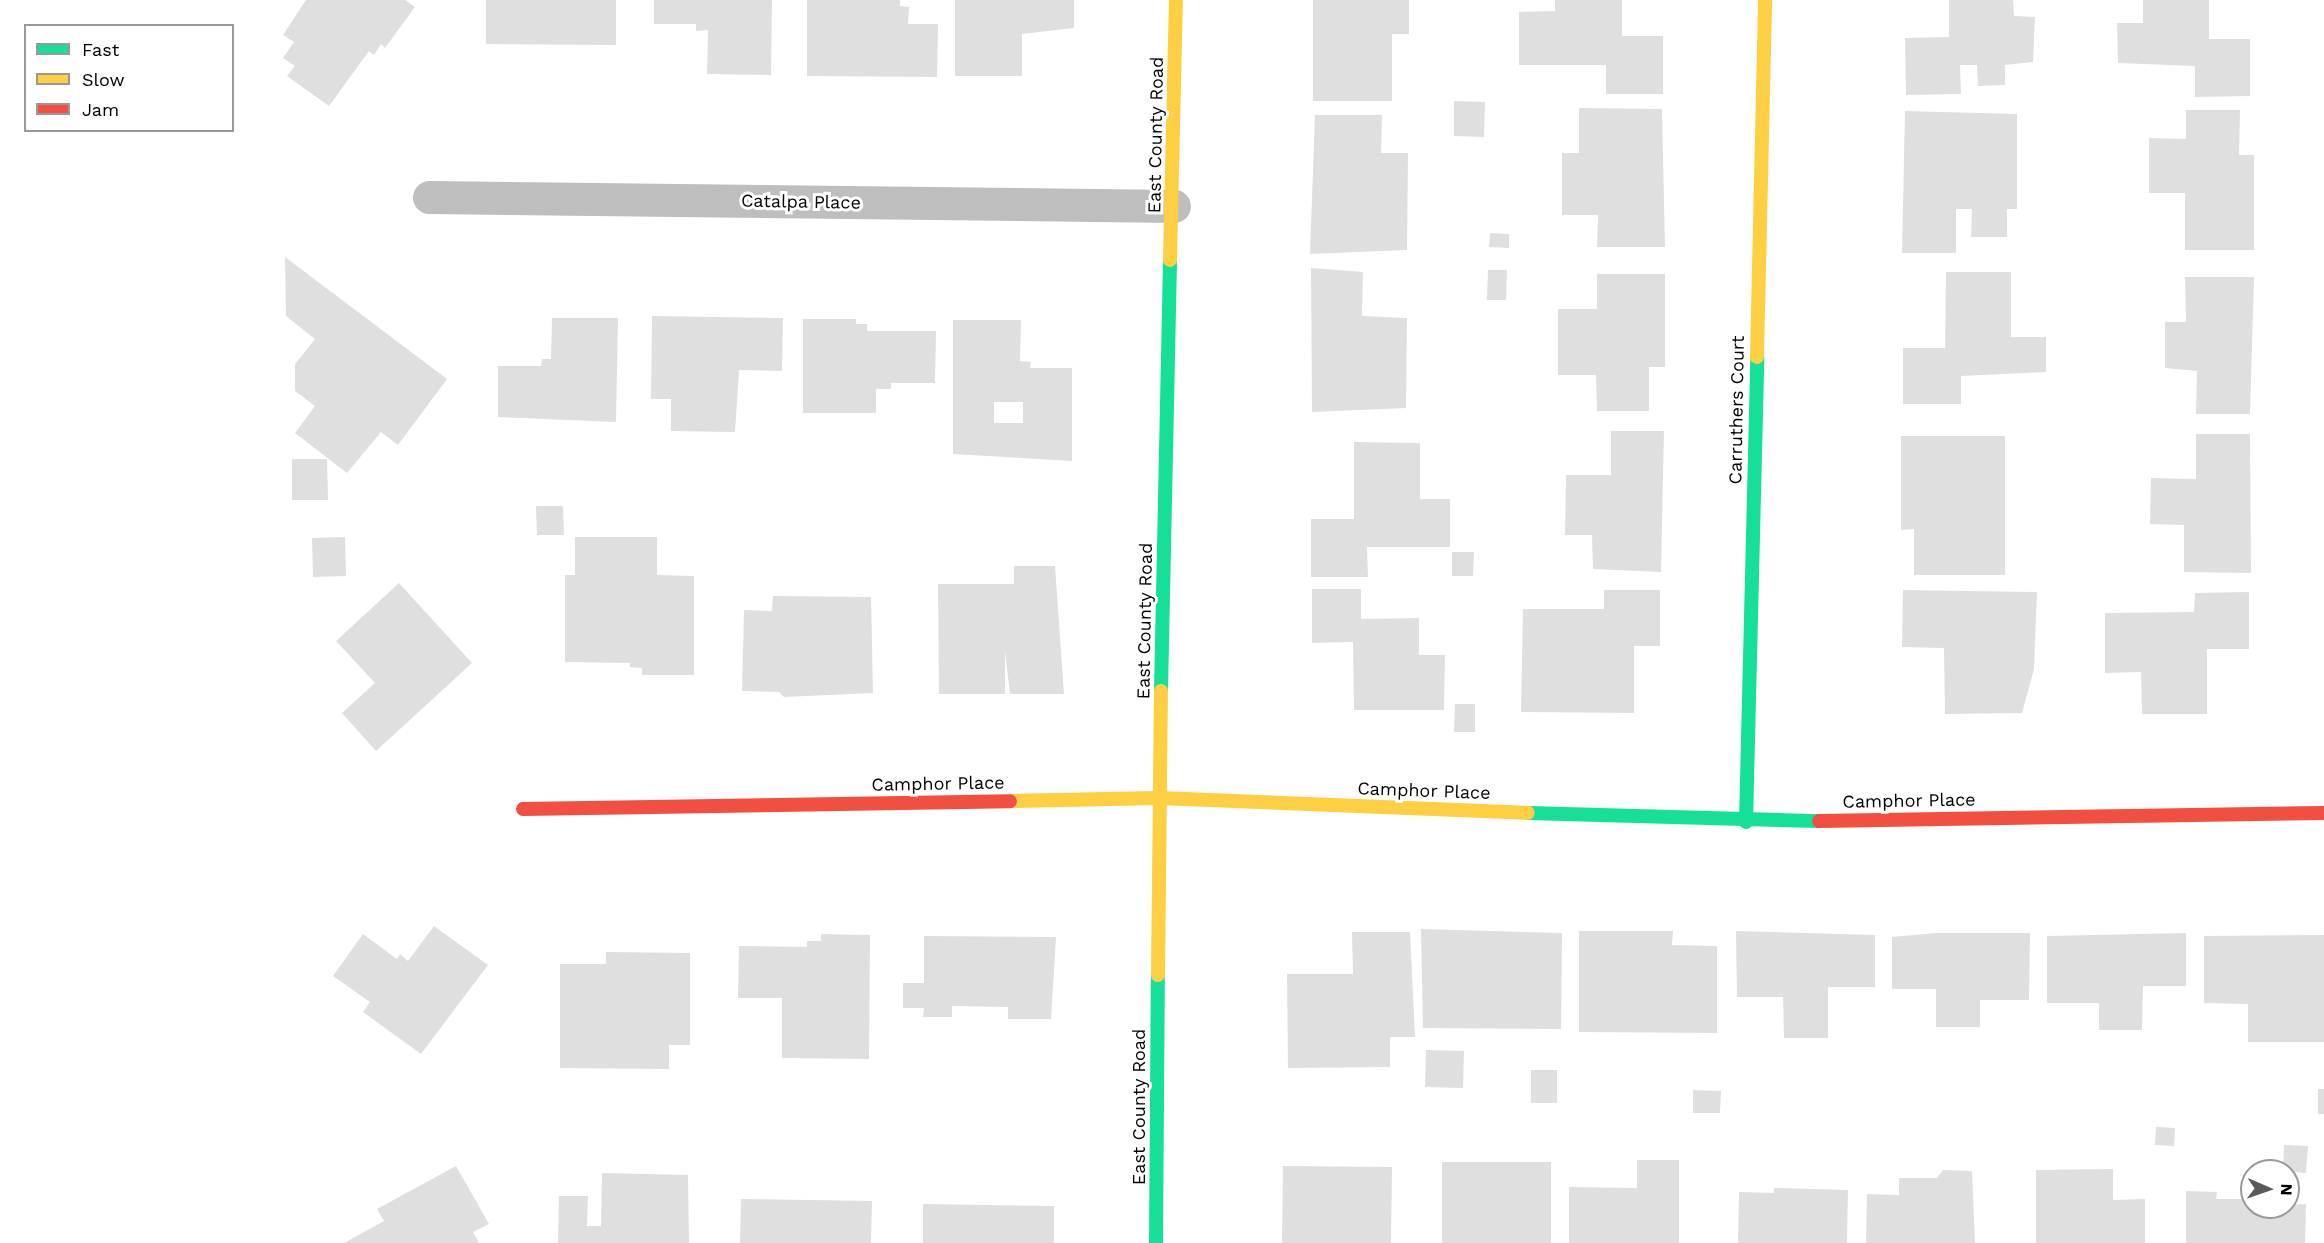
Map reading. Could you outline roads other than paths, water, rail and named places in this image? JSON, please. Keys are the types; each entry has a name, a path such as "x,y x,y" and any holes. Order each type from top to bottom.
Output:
{"street":[{"name":"East County Road","path":"1156,1243 1159,798 1174,206 1176,0"},
{"name":"Carruthers Court","path":"1746,822 1765,0"},
{"name":"Catalpa Place","path":"429,197 1174,206"},
{"name":"Camphor Place","path":"523,809 1159,798 1746,822 2324,813"}]}
